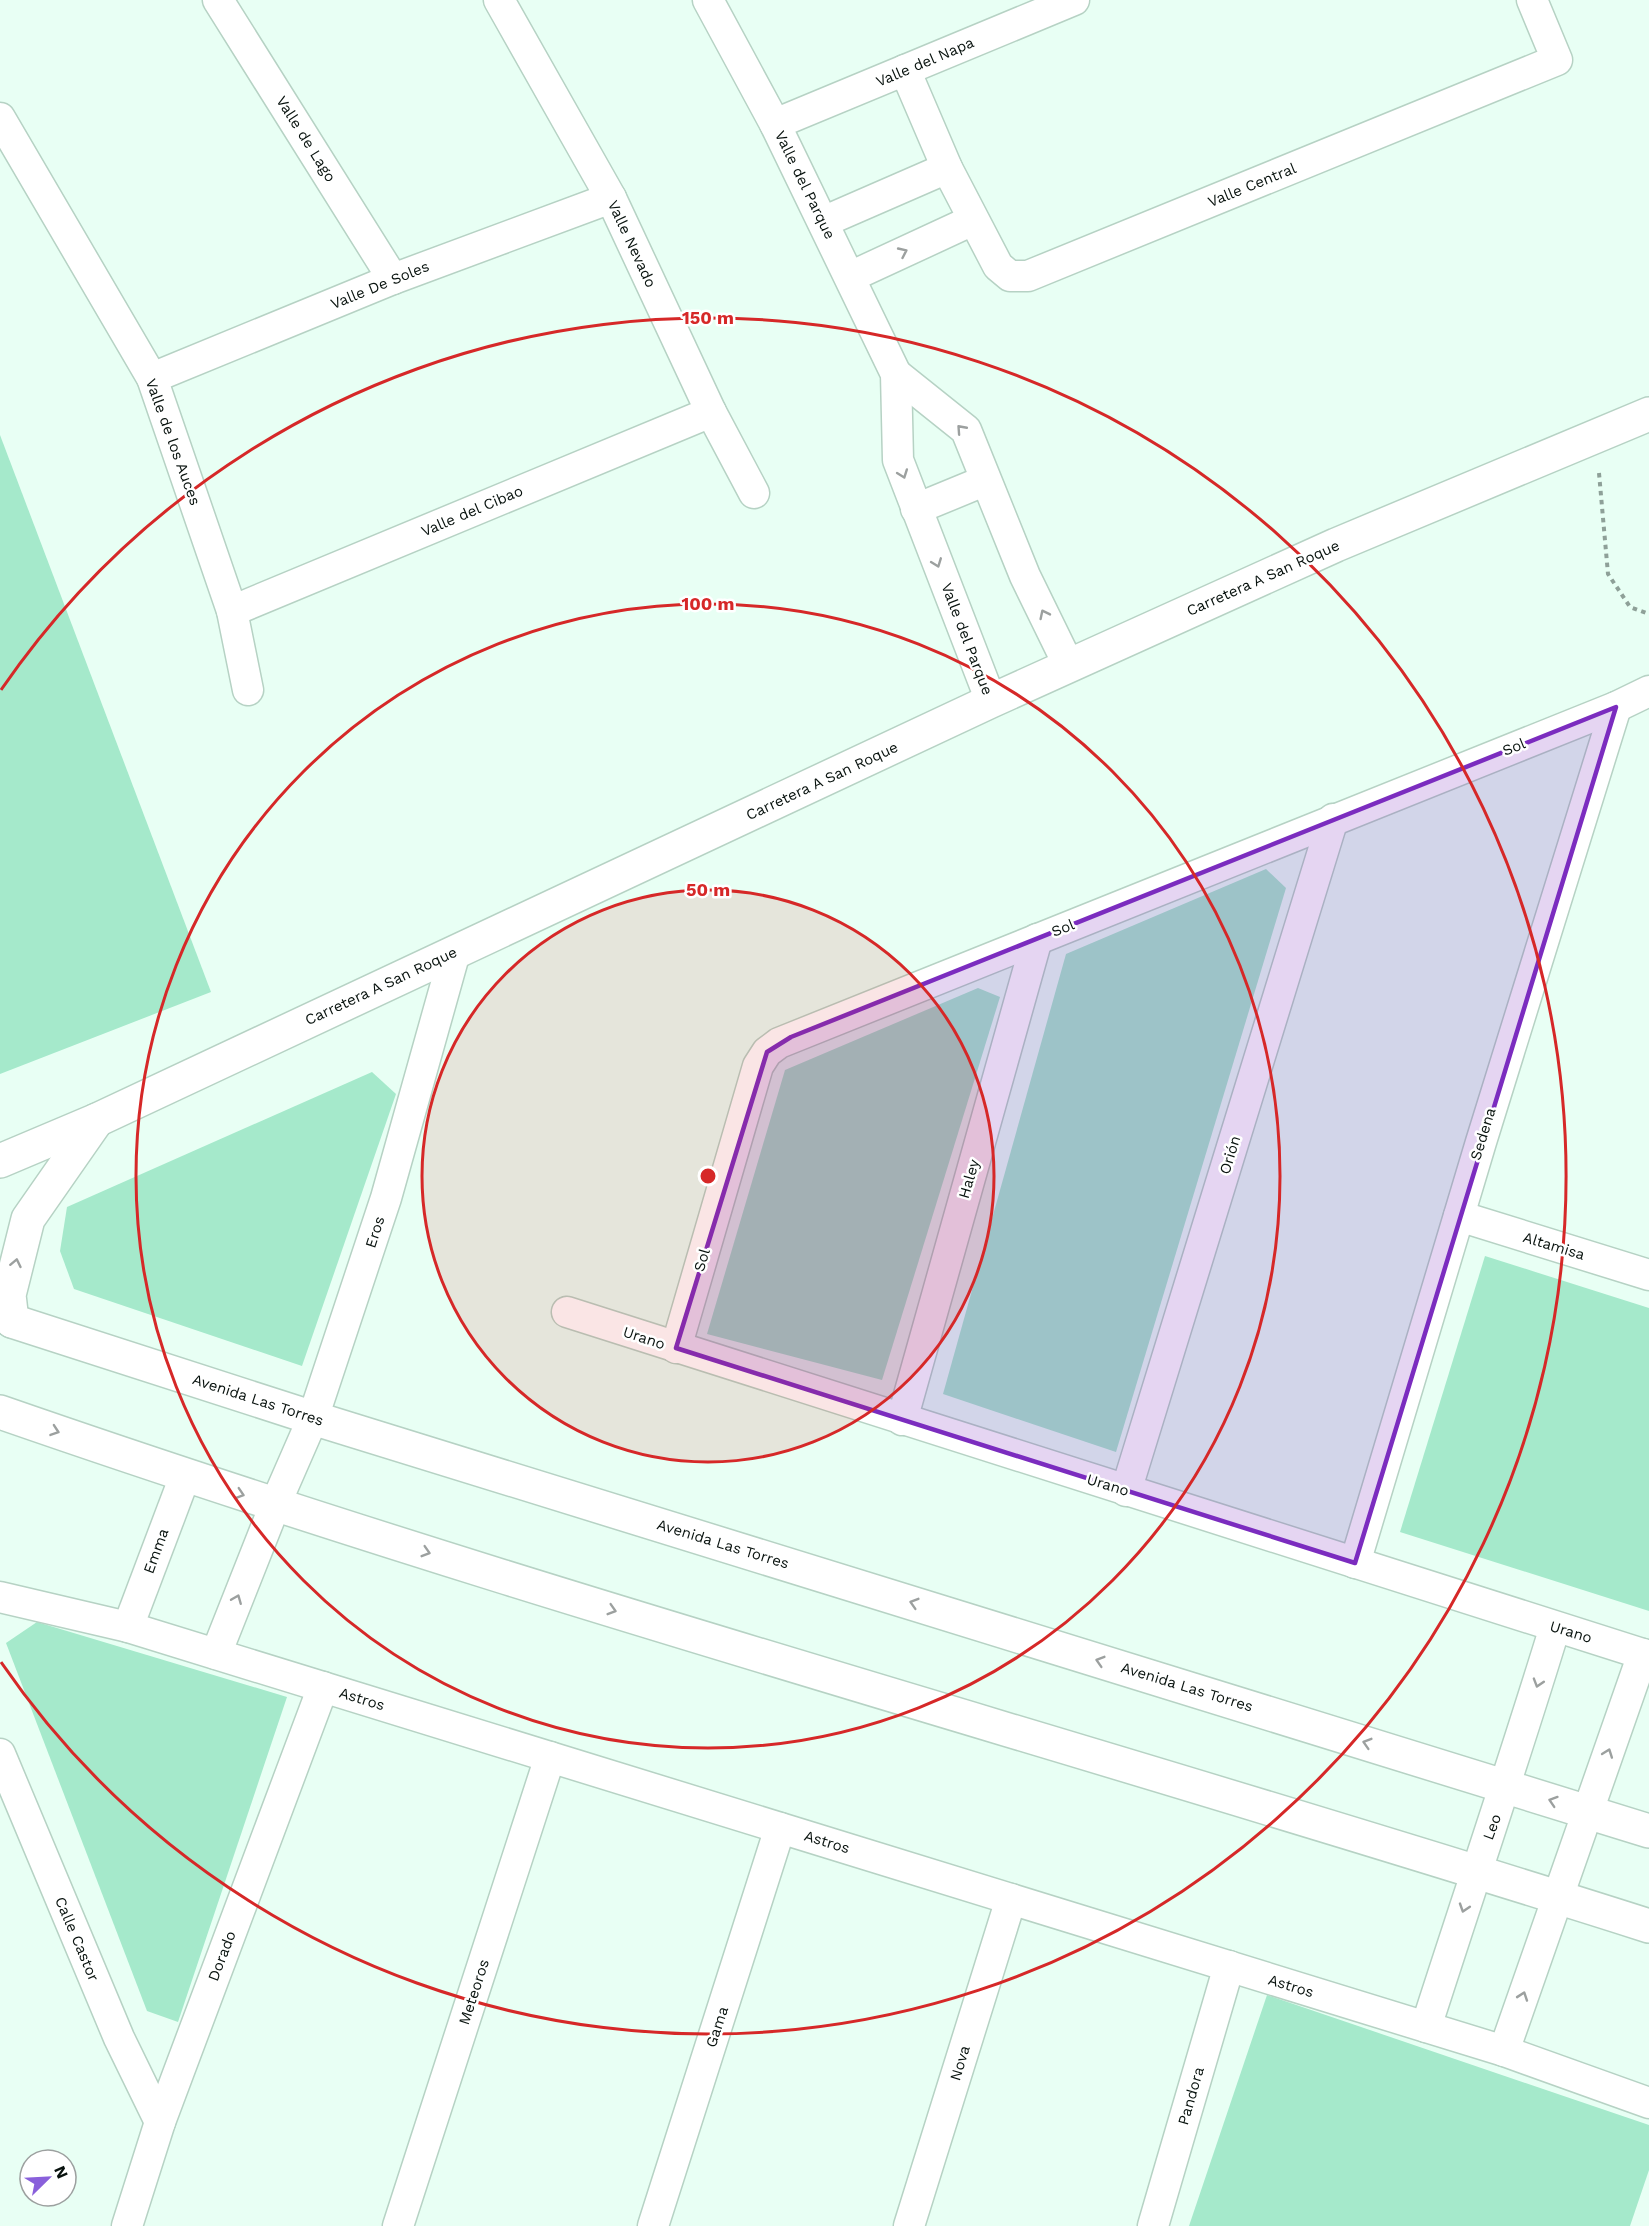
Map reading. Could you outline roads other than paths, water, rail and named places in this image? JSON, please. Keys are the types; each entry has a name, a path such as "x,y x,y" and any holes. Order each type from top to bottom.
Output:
{"street":[{"name":"Valle de Lago","path":"218,0 393,279"},
{"name":"Valle Nevado","path":"499,0 611,198 711,412 754,493"},
{"name":"Valle del Parque","path":"708,0 775,124 896,374 898,460 991,701"},
{"name":"Valle del Napa","path":"775,124 1074,0"},
{"name":"Valle Central","path":"905,70 947,168 998,266 1010,276 1028,276 1557,60 1532,0"},
{"name":"Valle de los Auces","path":"0,118 152,378 232,611 248,690"},
{"path":"823,222 947,168"},
{"name":"Valle De Soles","path":"152,378 393,279 611,198"},
{"path":"850,277 973,220"},
{"name":"Valle del Parque","path":"896,374 966,430 984,481 1025,576 1069,666"},
{"name":"Valle del Cibao","path":"232,611 711,412"},
{"name":"Carretera A San Roque","path":"0,1161 97,1120 991,701 1336,545 1649,414"},
{"path":"916,509 984,481"},
{"name":"Sol","path":"676,1348 758,1066 766,1052 791,1037 1616,707 1649,691"},
{"name":"Sedena","path":"1355,1563 1616,707"},
{"name":"Orión","path":"1126,1491 1333,819"},
{"name":"Haley","path":"902,1420 1037,939"},
{"name":"Eros","path":"274,1505 313,1418 386,1198 455,952"},
{"name":"Avenida Las Torres","path":"97,1120 28,1219 9,1295 6,1329 313,1418 1649,1831"},
{"name":"Altamisa","path":"1459,1216 1649,1275"},
{"name":"Urano","path":"567,1312 1646,1655"},
{"path":"0,1412 274,1505 665,1627 1649,1926"},
{"name":"Emma","path":"128,1627 185,1476"},
{"path":"216,1654 274,1505"},
{"name":"Astros","path":"0,1597 128,1627 216,1654 1426,2027 1649,2103"},
{"name":"Leo","path":"1426,2027 1476,1872 1507,1786 1555,1627"},
{"path":"1504,2052 1586,1812 1646,1655"},
{"name":"Dorado","path":"127,2226 160,2122 323,1687"},
{"name":"Calle Castor","path":"0,1754 118,2038 160,2122"},
{"name":"Meteoros","path":"398,2226 550,1757"},
{"name":"Gama","path":"653,2226 780,1828"},
{"name":"Nova","path":"909,2226 1011,1899"},
{"name":"Pandora","path":"1153,2226 1228,1966"}]}
